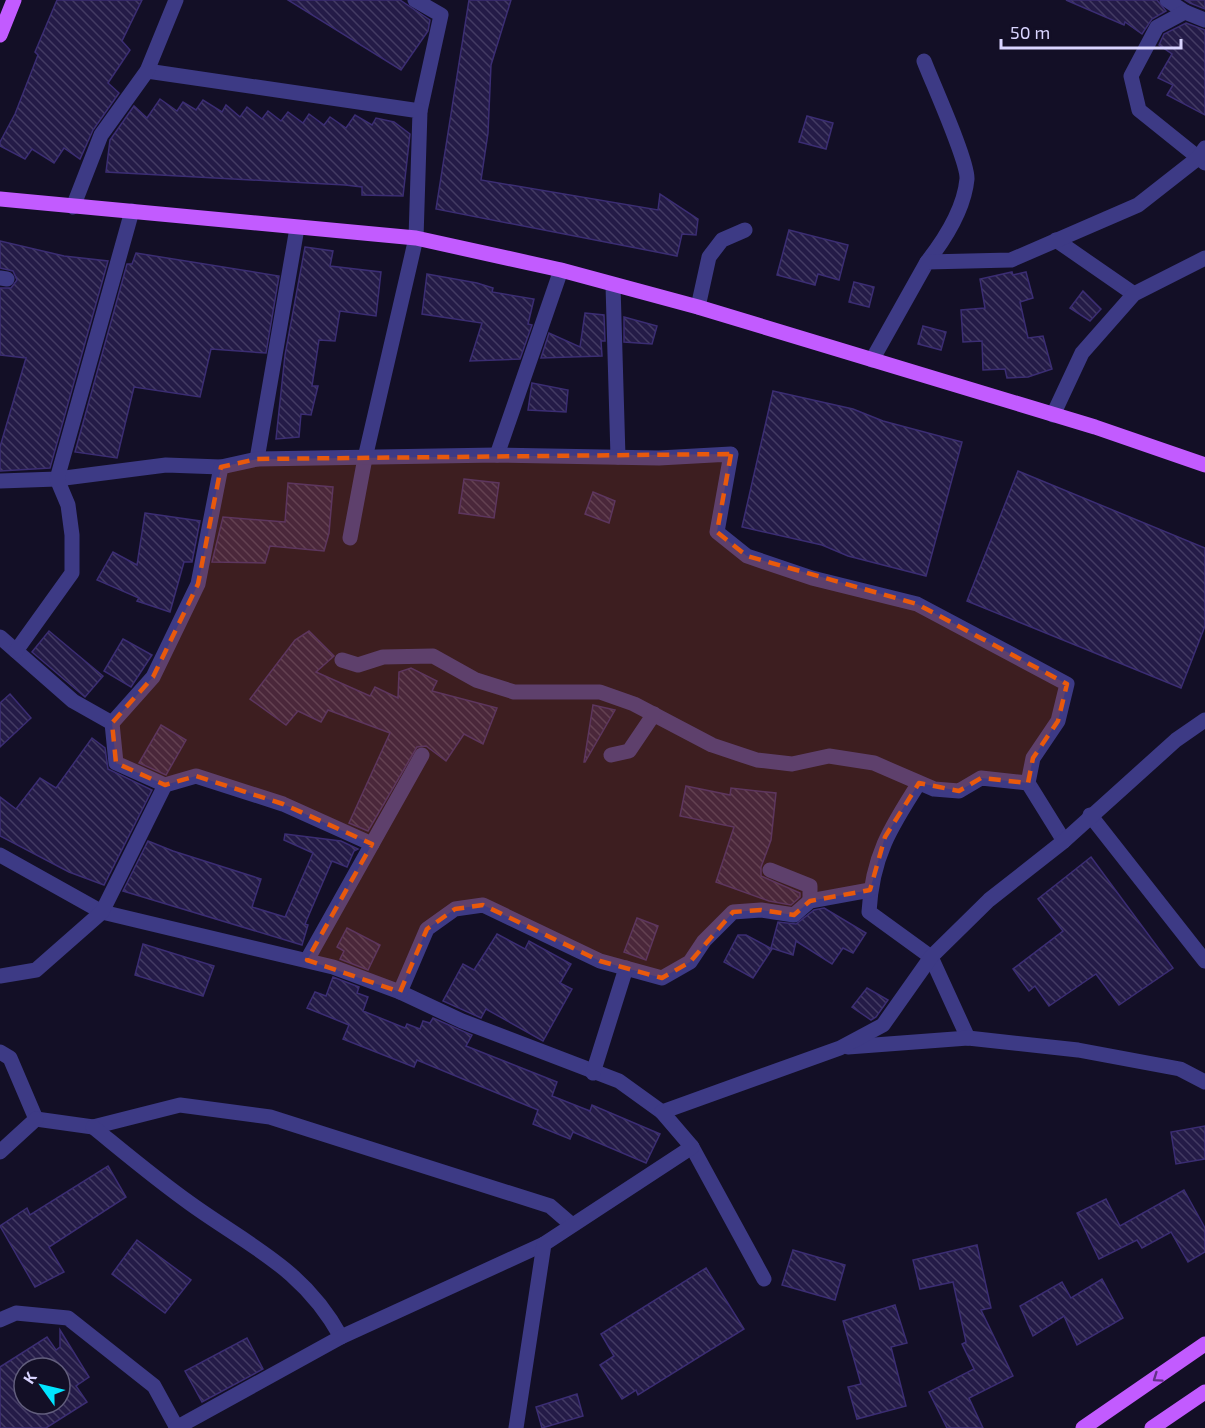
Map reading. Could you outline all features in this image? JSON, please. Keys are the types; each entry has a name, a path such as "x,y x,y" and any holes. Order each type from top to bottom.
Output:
{"main road":[{"path":"0,35 14,0"},
{"path":"0,199 416,238 561,270 698,307 1053,415 1205,465"},
{"path":"1083,1428 1205,1344"},
{"path":"1152,1428 1205,1392"}],"street":[{"path":"73,207 101,135 147,71 176,0"},
{"path":"415,0 441,15"},
{"path":"350,538 365,458 416,238 420,111 446,0"},
{"path":"1167,0 1185,12 1205,20"},
{"path":"927,262 1011,260 1138,205 1203,156 1139,110 1131,76 1157,27 1185,12"},
{"path":"872,360 927,262 951,231 967,178 954,134 924,61"},
{"path":"147,71 420,111"},
{"path":"16,651 72,573 72,535 68,505 57,478 132,211"},
{"path":"257,459 297,228"},
{"path":"698,307 709,257 722,240 745,230"},
{"path":"1056,240 1134,294"},
{"path":"1053,415 1082,353 1134,294 1205,258"},
{"path":"497,455 561,270"},
{"path":"613,285 618,457"},
{"path":"0,481 57,478 166,465 221,467 257,459 497,455 618,457 731,454 717,532 747,556 812,578 917,604 1067,684 1058,721 1033,759 1028,783 1064,841"},
{"path":"221,467 198,584 153,677 112,723 116,763 165,785 196,776 283,804 372,844"},
{"path":"0,637 73,701 112,723"},
{"path":"342,660 358,665 383,657 433,656 476,680 514,692 600,692 654,714 712,745 757,760 792,764 829,756 874,763 934,789 959,791 981,778 1028,783"},
{"path":"611,755 629,751 654,714"},
{"path":"662,1112 840,1048 884,1025 932,957 988,900 1064,841 1090,815 1176,740 1205,720"},
{"path":"307,960 422,755"},
{"path":"919,783 885,837 870,890 869,912 932,957 968,1038"},
{"path":"0,976 36,970 102,912 165,785"},
{"path":"1090,815 1205,961"},
{"path":"0,855 102,912 333,967 400,992 462,1021 593,1073 619,1081 662,1112 692,1148 764,1280"},
{"path":"770,870 810,886 810,901"},
{"path":"400,992 427,929 455,909 483,905 600,961 662,978 690,962 704,941 733,912 761,910 794,915 810,901 870,890"},
{"path":"593,1073 626,968"},
{"path":"840,1048 968,1038 1078,1050 1180,1069 1205,1082"},
{"path":"0,1052 10,1058 36,1119"},
{"path":"36,1119 93,1127 180,1106 270,1117 550,1206 572,1225"},
{"path":"0,1152 36,1119"},
{"path":"93,1127 191,1205 252,1243 293,1274 328,1312 341,1337"},
{"path":"0,1320 16,1313 68,1318 154,1386 177,1428 341,1337 544,1244 692,1148"},
{"path":"512,1426 544,1244"}],"highlighted area":[{"path":"731,454 717,532 747,556 917,604 1067,684 1058,721 1033,758 1028,783 981,778 959,791 919,783 885,837 870,890 810,901 794,915 761,910 733,912 690,962 662,978 600,961 483,905 455,909 427,929 400,992 307,960 372,844 283,804 196,776 165,785 116,763 112,723 153,677 198,584 221,467 257,459"}],"building":[{"path":"57,0 142,0 122,41 130,50 108,83 119,93 93,130 80,159 64,148 54,163 32,149 25,159 0,146 0,142 15,114 38,55 35,52"},
{"path":"288,0 400,0 430,20 428,31 401,70"},
{"path":"469,0 511,0 491,65 488,133 481,180 658,210 660,194 698,219 696,235 682,234 677,256 436,209"},
{"path":"1066,0 1157,0 1166,11 1152,19 1142,34 1125,22 1124,25"},
{"path":"1185,0 1205,0 1205,9 1190,3"},
{"path":"1186,23 1205,30 1205,115 1167,95 1173,85 1158,78 1172,54 1159,45 1164,34"},
{"path":"160,99 177,111 183,102 196,110 203,100 222,112 226,105 240,117 247,107 262,119 268,111 281,121 288,112 303,123 309,114 324,125 330,117 346,128 355,115 372,125 376,118 394,122 410,134 403,196 362,195 362,187 345,185 106,172 110,140 134,106 147,118"},
{"path":"807,116 833,123 826,149 799,142"},
{"path":"789,230 848,245 839,280 818,274 815,285 777,275"},
{"path":"0,241 64,256 108,261 50,468 0,471 0,447 26,358 0,355 0,288 11,288 17,280 13,271 0,268"},
{"path":"305,247 333,251 330,266 381,272 376,316 340,311 335,341 319,340 312,386 318,386 311,415 301,414 299,437 276,439 285,355"},
{"path":"136,253 279,276 266,353 211,349 200,397 134,387 117,458 75,452 127,264 132,264"},
{"path":"1012,272 1013,275 1026,272 1033,298 1020,302 1028,338 1043,336 1052,369 1028,377 1007,378 1005,369 983,370 982,341 963,342 961,310 985,308 980,279"},
{"path":"427,274 477,283 493,288 492,292 534,299 528,324 532,325 520,359 470,361 482,323 422,314"},
{"path":"854,282 874,287 869,307 849,302"},
{"path":"1083,291 1101,309 1090,321 1070,308"},
{"path":"585,313 604,315 605,341 601,341 602,356 541,358 549,333 580,347"},
{"path":"624,317 657,326 652,344 624,342"},
{"path":"923,326 946,332 941,350 918,344"},
{"path":"532,383 568,390 566,412 528,410"},
{"path":"773,391 853,409 883,421 962,442 926,576 848,556 822,545 742,527"},
{"path":"1018,471 1205,548 1205,626 1181,688 967,601"},
{"path":"464,479 499,483 494,518 459,513"},
{"path":"288,483 333,487 329,533 324,551 270,546 265,563 212,562 223,517 285,522"},
{"path":"593,492 615,501 609,523 585,514"},
{"path":"145,513 200,521 192,562 184,562 170,612 137,601 139,598 97,580 113,552 137,565"},
{"path":"49,631 103,676 85,697 32,652"},
{"path":"309,631 334,656 316,672 370,696 375,687 398,698 399,672 411,668 437,681 432,691 497,708 483,744 464,734 446,761 426,746 417,747 368,831 349,823 390,733 328,710 321,722 298,711 286,725 250,699 295,640"},
{"path":"123,639 152,655 131,687 104,671"},
{"path":"10,694 31,718 0,747 0,703"},
{"path":"593,705 615,710 584,762"},
{"path":"161,725 186,740 166,775 139,763"},
{"path":"92,738 105,748 108,769 152,790 104,885 69,872 0,836 0,797 16,809 40,778 56,788"},
{"path":"686,786 730,795 731,788 776,793 771,840 761,867 761,876 800,893 800,897 791,905 769,901 716,882 734,827 680,816"},
{"path":"285,834 341,841 358,849 354,851 347,867 332,861 305,924 308,925 302,945 123,891 148,841 261,879 252,907 285,917 313,853 284,840"},
{"path":"1091,857 1173,968 1119,1005 1096,974 1049,1006 1035,986 1029,991 1013,969 1063,931 1038,899"},
{"path":"824,908 866,933 853,953 843,948 832,964 796,941 793,955 771,948 778,922 796,924 814,910"},
{"path":"637,918 658,926 646,960 624,952"},
{"path":"347,928 380,945 368,970 340,959 344,951 337,947"},
{"path":"497,934 525,949 529,941 571,964 560,983 572,989 543,1041 486,1009 481,1018 443,1001 463,964 474,970"},
{"path":"738,935 746,935 772,949 753,978 724,962"},
{"path":"143,944 214,966 203,996 135,975"},
{"path":"333,977 359,987 357,993 368,997 363,1011 405,1028 407,1024 420,1029 423,1021 430,1023 433,1018 472,1035 466,1046 557,1082 552,1096 590,1111 592,1105 660,1134 646,1163 573,1132 570,1139 533,1124 538,1110 417,1060 414,1067 343,1039 349,1025 307,1008 315,992 326,996"},
{"path":"867,988 888,1000 876,1017 871,1020 852,1007"},
{"path":"1205,1126 1205,1159 1176,1164 1171,1132"},
{"path":"108,1166 126,1197 49,1247 64,1272 35,1287 0,1226 27,1208 30,1215"},
{"path":"1184,1190 1205,1228 1205,1252 1188,1262 1171,1232 1142,1248 1137,1240 1099,1259 1077,1213 1106,1199 1120,1226"},
{"path":"137,1240 191,1280 165,1313 112,1274"},
{"path":"977,1245 991,1308 981,1310 1013,1376 969,1398 983,1428 947,1428 929,1392 974,1369 962,1344 966,1342 953,1282 920,1289 913,1260"},
{"path":"793,1250 845,1265 835,1300 782,1285"},
{"path":"706,1268 744,1329 638,1395 636,1390 622,1399 600,1365 614,1356 601,1334"},
{"path":"1102,1279 1123,1318 1077,1345 1064,1316 1033,1336 1020,1306 1062,1282 1071,1298"},
{"path":"895,1305 907,1343 891,1347 906,1406 857,1419 848,1387 861,1384 843,1321"},
{"path":"60,1330 89,1377 76,1386 87,1402 72,1412 72,1356 17,1356 47,1337 56,1350 60,1347"},
{"path":"247,1338 263,1369 202,1402 185,1371"},
{"path":"12,1359 12,1416 65,1416 46,1428 0,1428 0,1367"},
{"path":"577,1394 583,1416 542,1428 536,1407"}]}
